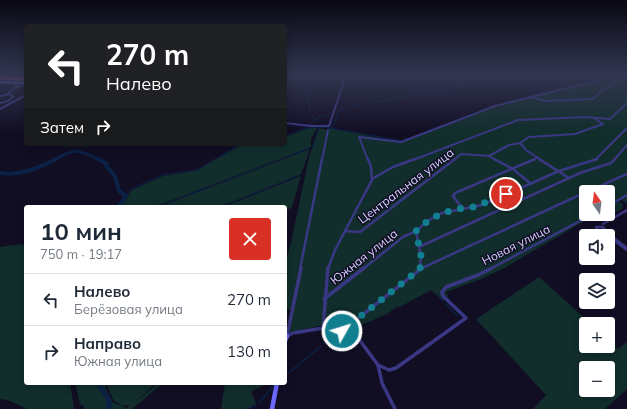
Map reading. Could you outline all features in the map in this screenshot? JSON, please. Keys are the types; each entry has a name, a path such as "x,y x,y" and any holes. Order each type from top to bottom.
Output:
{"street":[{"path":"0,96 4,94"},
{"path":"0,103 14,97 12,95 5,94"},
{"path":"287,123 329,126 340,94"},
{"path":"372,180 371,168 359,136 401,142 495,106 542,94"},
{"path":"530,97 546,101 593,99 597,94"},
{"path":"0,109 24,96"},
{"path":"322,328 326,270 372,180 393,167 518,120 574,117 610,119 627,103"},
{"path":"489,156 509,145 520,143 529,137 575,134 603,124 594,118"},
{"name":"Южная улица","path":"324,299 403,237 416,231 429,220 442,213 482,205 559,171 600,157 627,128"},
{"path":"287,334 328,130"},
{"path":"520,143 526,150 569,179"},
{"path":"419,247 569,179 611,163 627,145"},
{"name":"Центральная улица","path":"345,231 360,232 461,154 489,156"},
{"path":"489,156 513,169 532,184"},
{"path":"462,208 453,194 538,157"},
{"path":"602,185 627,174"},
{"path":"342,331 420,269 579,195"},
{"path":"615,202 627,195"},
{"path":"603,224 627,210"},
{"name":"Новая улица","path":"378,365 389,370 396,368 466,318 443,296 442,292 446,287 478,275 580,221"},
{"path":"416,231 421,256 420,269"},
{"path":"615,240 627,249"},
{"path":"615,241 627,249"},
{"path":"287,338 293,333 322,328 342,331 359,339 378,365 382,383 395,409"},
{"path":"272,409 277,385"}],"green space":[{"path":"541,94 627,94 627,203 621,200 618,201 623,204 622,209 615,212 615,185 579,185 579,221 585,221 506,267 481,279 446,292 449,297 443,296 443,301 431,290 400,307 398,306 387,314 350,330 323,325 287,333 290,310 287,309 287,256 309,157 319,128 328,130 329,128 401,142 492,107"},
{"path":"310,128 317,128 311,139 311,147 159,205 122,205 132,190 163,176 196,171 239,146 287,146 287,136"},
{"path":"310,149 301,174 224,205 164,205"},
{"path":"301,176 292,207 287,209 287,205 228,205"},
{"path":"23,244 24,248 24,385 70,385 74,409 27,409 8,400 0,399 0,247"},
{"path":"539,277 583,317 579,317 579,353 615,353 615,346 618,349 627,342 627,389 605,409 533,409 546,395 476,319"},
{"path":"75,385 105,385 112,402 127,408 130,405 123,406 114,401 107,385 154,385 135,402 156,385 161,385 132,409 84,409 84,406 80,404"},
{"path":"225,385 264,385 251,392 256,403 248,409 221,409"}],"waterway":[{"path":"309,94 310,112 315,119"},
{"path":"337,113 347,107 419,94"},
{"path":"504,103 538,94"},
{"path":"330,128 332,128 339,112"},
{"path":"315,119 331,113"},
{"path":"310,125 315,119"},
{"path":"305,129 317,127"},
{"path":"313,147 319,127 330,128"},
{"path":"330,128 340,130"},
{"path":"287,135 305,129"},
{"path":"341,130 402,141"},
{"path":"126,196 131,189 162,175 197,170 238,146"},
{"path":"162,205 310,148"},
{"path":"55,159 67,153 77,151 99,160"},
{"path":"0,173 7,174 22,172 55,159"},
{"path":"99,160 107,164 106,166 115,176 119,191 126,196 119,205"},
{"path":"226,205 300,175"},
{"path":"287,210 291,208"},
{"path":"437,294 443,301"},
{"path":"446,304 458,316"},
{"path":"324,344 328,340 339,340 344,335"},
{"path":"287,374 321,346"},
{"path":"99,385 109,400 109,409"},
{"path":"260,402 274,385"},
{"path":"247,409 256,405"}],"route":[{"path":"342,331 420,269 421,256 416,231 429,220 451,210 482,205 506,194"}]}
